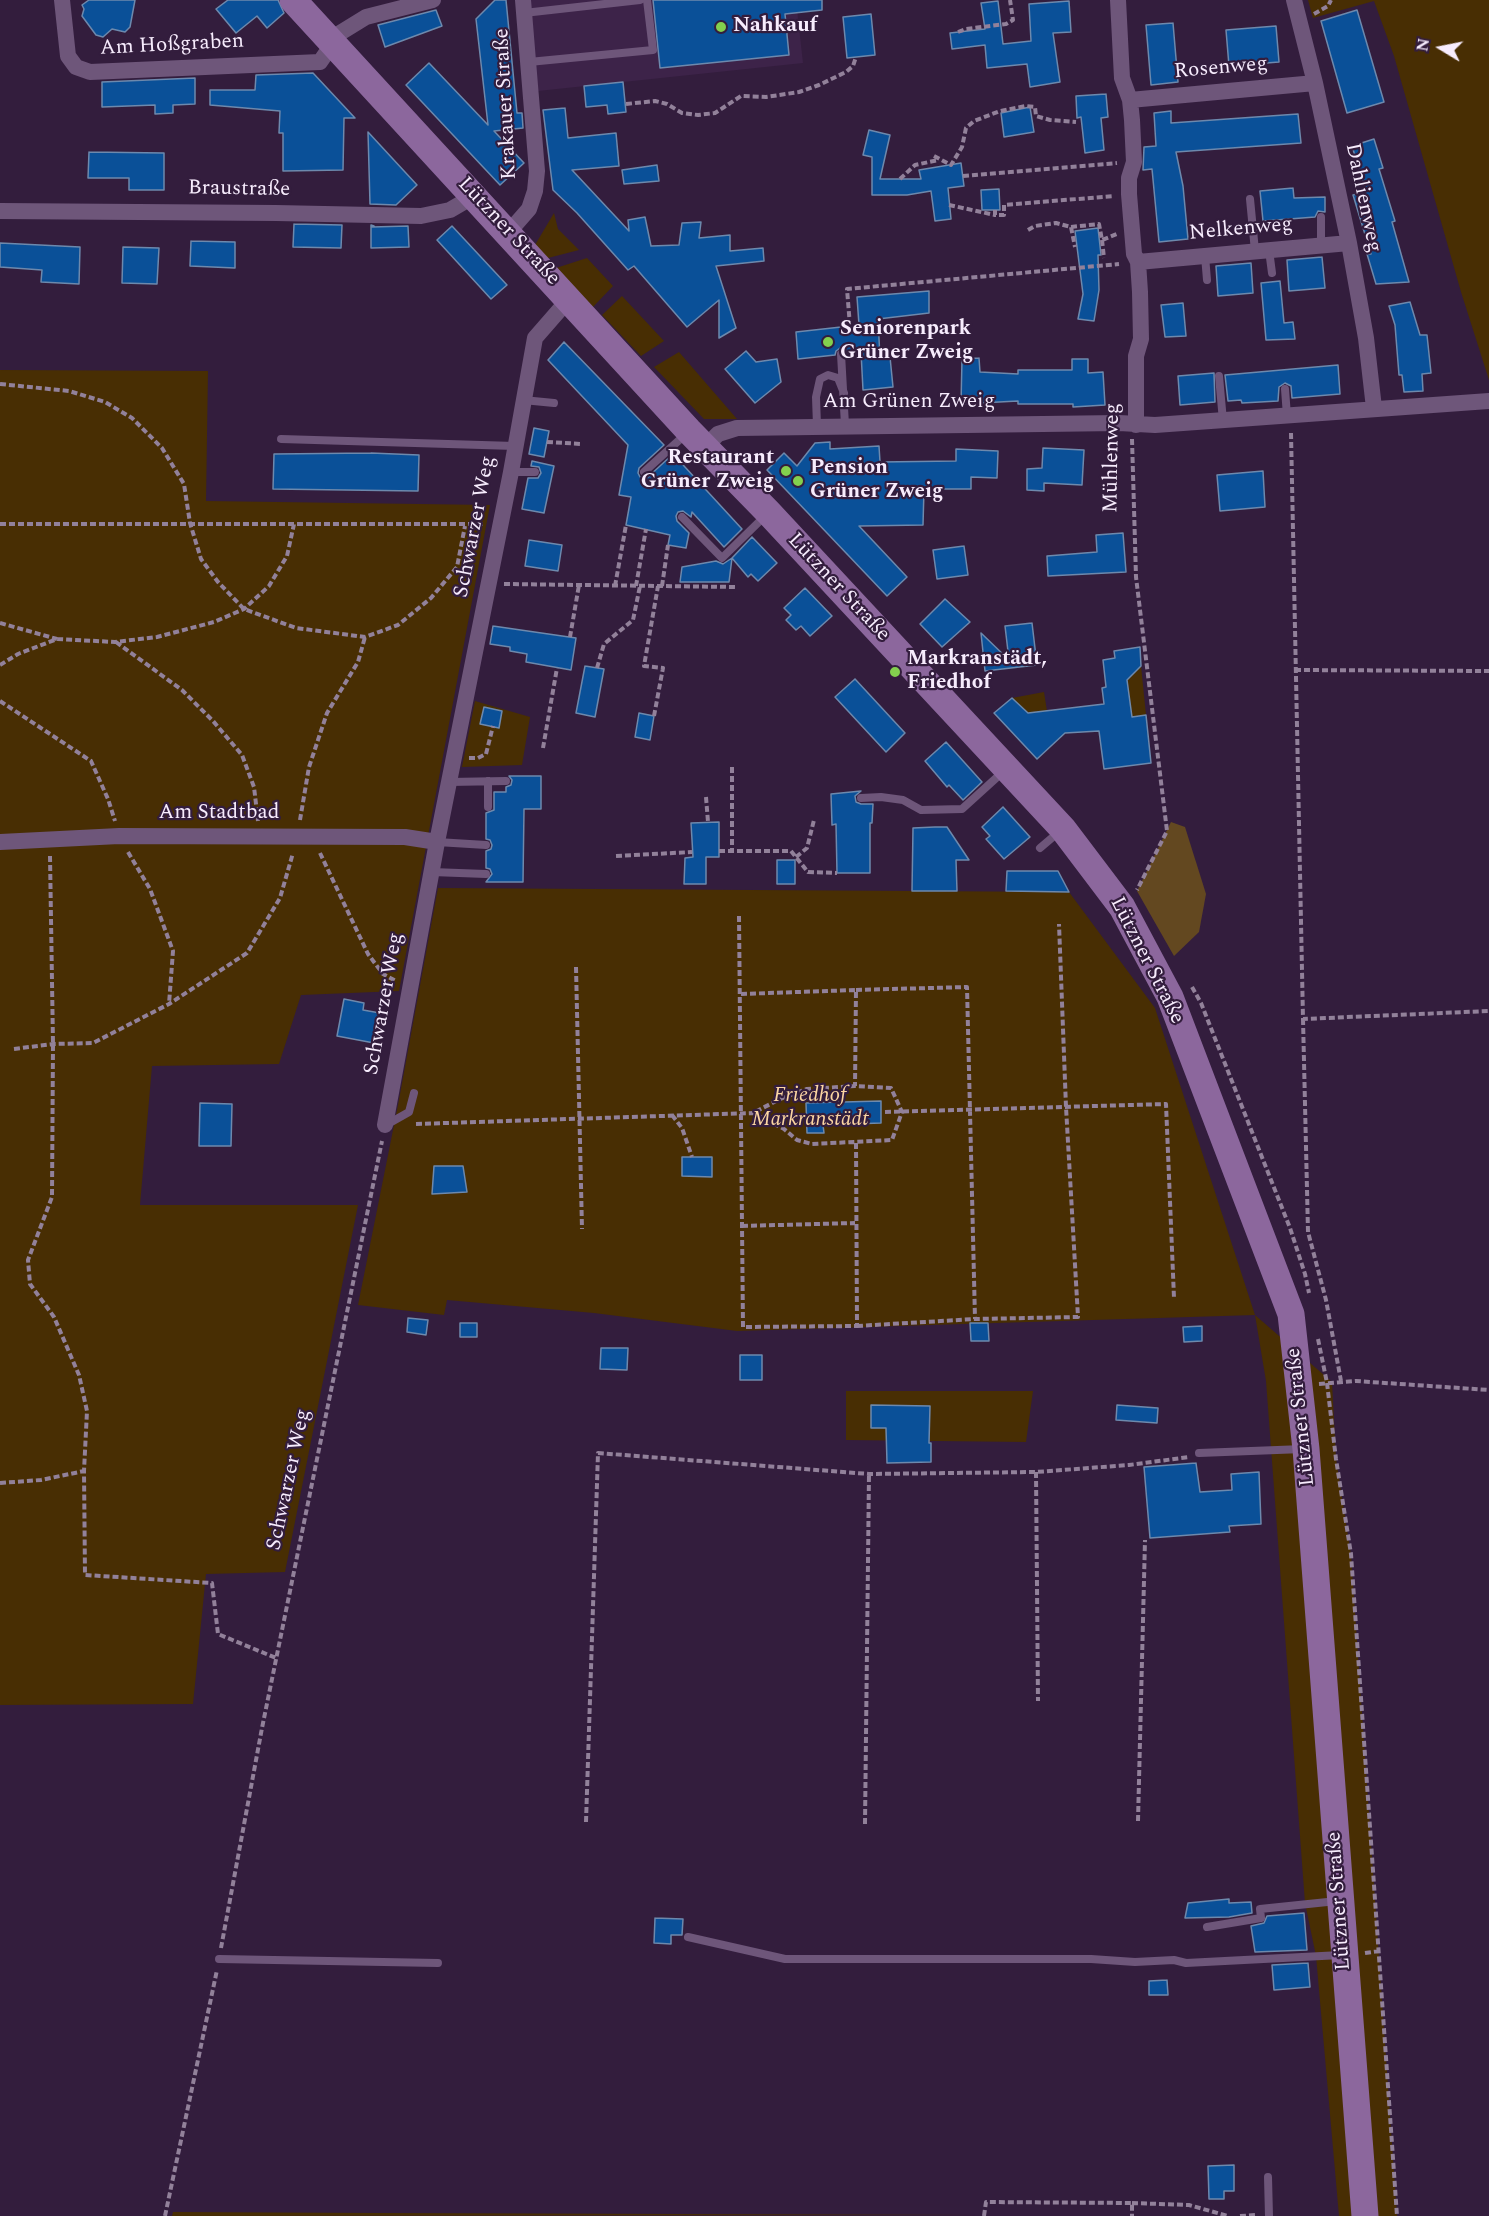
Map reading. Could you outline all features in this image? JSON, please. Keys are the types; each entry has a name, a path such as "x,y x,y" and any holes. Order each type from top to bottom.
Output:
{"main road":[{"name":"Lützner Straße","path":"293,0 697,439 769,513 1006,769 1063,829 1133,895 1291,1314 1306,1449 1365,2216"}],"street":[{"name":"Am Hoßgraben","path":"62,0 68,56 76,67 90,72 320,62 333,45"},
{"path":"333,45 340,33 366,17 433,0"},
{"name":"Mühlenweg","path":"1118,0 1122,78 1130,100 1134,162 1129,178 1129,194 1134,254 1138,262 1141,339 1136,356 1137,425"},
{"name":"Dahlienweg","path":"1294,0 1315,82 1349,243 1366,338 1374,408"},
{"name":"Krakauer Straße","path":"508,234 529,208 535,191 537,171 524,6"},
{"name":"Rosenweg","path":"1130,100 1315,82"},
{"name":"Braustraße","path":"0,211 421,216 450,210 474,196"},
{"name":"Nelkenweg","path":"1138,262 1349,243"},
{"name":"Schwarzer Weg","path":"385,1125 437,842 511,472 535,338 569,299"},
{"path":"1137,425 1223,421 1489,400"},
{"name":"Am Grünen Zweig","path":"697,439 737,428 845,425 1119,423 1137,425"},
{"name":"Am Stadtbad","path":"0,842 119,836 405,837 437,842"}],"lane":[{"path":"524,6 640,0"},
{"path":"529,62 653,50 647,0"},
{"path":"1250,199 1262,251 1272,273"},
{"path":"1320,217 1321,245"},
{"path":"1204,256 1207,280"},
{"path":"841,354 845,425"},
{"path":"817,426 816,397 820,379 828,375 838,378 843,393"},
{"path":"1219,376 1223,421"},
{"path":"1285,390 1289,416"},
{"path":"523,400 554,403"},
{"path":"281,439 515,446"},
{"path":"644,472 697,439"},
{"path":"511,472 534,472"},
{"path":"682,517 722,558 769,513"},
{"path":"861,798 881,796 903,800 921,810 962,809 1006,769"},
{"path":"488,781 488,807"},
{"path":"449,782 506,781"},
{"path":"1040,848 1063,829"},
{"path":"437,842 486,845"},
{"path":"432,872 486,874"},
{"path":"385,1125 410,1112 414,1093"},
{"path":"1199,1453 1306,1449"},
{"path":"1207,1927 1261,1918 1260,1909 1340,1901"},
{"path":"688,1936 785,1959 1091,1959 1135,1962 1174,1960 1186,1963 1344,1955"},
{"path":"219,1959 438,1964"},
{"path":"1268,2177 1269,2216"}],"path":[{"path":"958,32 966,28 1006,24 1013,20 1010,0"},
{"path":"626,104 655,101 667,104 682,113 698,115 714,113 741,96 765,97 799,92 846,72 853,66 856,57"},
{"path":"934,156 951,165 962,147 966,128 1000,111 1026,106 1035,107 1036,116 1050,120 1076,122"},
{"path":"900,179 915,165 939,160"},
{"path":"963,176 1134,162"},
{"path":"950,205 1005,215 1004,205 1129,194"},
{"path":"1028,230 1035,226 1056,223 1071,226 1099,224 1104,258"},
{"path":"1071,226 1075,247"},
{"path":"1102,240 1132,232"},
{"path":"850,326 847,289 1138,262"},
{"path":"0,384 69,391 105,402 132,418 162,448 184,484 190,524 201,559 218,582 244,609 296,628 366,637 398,625 431,598 457,567 465,526"},
{"path":"1289,416 1308,1232 1326,1300 1341,1382"},
{"name":"Mühlenweg","path":"1133,895 1167,831 1136,577 1131,440 1137,425"},
{"path":"547,442 582,444"},
{"path":"0,524 465,526 500,524"},
{"path":"0,623 57,639 115,642 157,637 214,622 244,609 269,586 287,556 294,524"},
{"path":"615,586 626,525"},
{"path":"597,668 604,644 633,620 646,529"},
{"path":"654,716 663,668 644,666 668,545"},
{"path":"489,584 737,588"},
{"path":"570,637 579,585"},
{"path":"14,1049 53,1044 93,1043 169,1004 247,953 280,898 304,837 309,767 327,713 358,662 366,637"},
{"path":"0,665 18,654 57,639"},
{"path":"115,642 182,690 242,754 254,787 261,837"},
{"path":"543,748 557,668"},
{"path":"1295,670 1489,671"},
{"path":"454,756 483,757 489,749 493,726"},
{"path":"732,767 732,851"},
{"path":"706,797 708,822"},
{"path":"796,857 807,848 814,820"},
{"path":"304,837 368,954 382,974 411,989"},
{"path":"50,841 53,1044 52,1197 28,1260 30,1284 54,1317 79,1375 87,1411 84,1471 85,1575 212,1583 218,1634 276,1658"},
{"path":"719,851 791,851 808,872 837,873"},
{"path":"616,856 692,852"},
{"path":"739,916 743,1328 1078,1317 1066,1107 1059,924"},
{"path":"576,967 582,1229"},
{"path":"1190,984 1201,1003 1290,1228 1310,1296"},
{"path":"741,994 967,987 975,1319"},
{"path":"855,1086 856,990"},
{"path":"1303,1019 1489,1011"},
{"path":"385,1125 753,1113 784,1129 797,1140 812,1144 891,1140 902,1112 891,1088 855,1086 807,1089 780,1099 753,1113"},
{"path":"885,1112 1166,1104 1174,1298"},
{"path":"672,1116 682,1128 692,1157"},
{"name":"Schwarzer Weg","path":"262,1728 385,1125"},
{"path":"856,1142 857,1326"},
{"path":"742,1226 856,1223"},
{"path":"1316,1329 1327,1383 1351,1554 1397,2216"},
{"path":"1299,1387 1341,1382 1489,1390"},
{"path":"586,1822 598,1453 869,1474 1036,1472 1129,1465 1223,1452"},
{"path":"0,1483 41,1480 84,1471"},
{"path":"1036,1472 1038,1701"},
{"path":"866,1824 869,1474"},
{"path":"1138,1821 1144,1540"},
{"path":"984,2216 986,2202 1189,2205 1228,2216"},
{"path":"1132,2203 1132,2216"}],"shaded area":[{"path":"528,0 796,0 803,63 538,91"},
{"path":"1171,822 1185,827 1206,894 1199,932 1174,956 1137,891"}],"green space":[{"path":"1308,0 1489,0 1489,380 1461,292 1394,56 1374,1 1313,18"},
{"path":"554,213 558,229 579,250 548,258 535,245"},
{"path":"587,258 613,286 593,307 556,268"},
{"path":"622,296 664,341 641,356 602,315"},
{"path":"679,352 737,419 704,419 654,367"},
{"path":"0,370 208,371 206,501 490,505 399,991 301,995 279,1064 152,1066 140,1205 358,1205 285,1572 206,1574 193,1704 0,1705"},
{"path":"1141,666 1146,715 1132,717 1127,676 1131,676"},
{"path":"1044,692 1047,711 1028,713 1012,698"},
{"path":"475,701 530,717 522,765 462,767"},
{"name":"Friedhof Markranstädt","path":"438,888 1069,892 1155,1008 1255,1315 737,1331 594,1313 447,1300 444,1315 358,1305"},
{"path":"1255,1315 1332,1382 1336,1459 1351,1555 1397,2216 1339,2216 1316,1956 1305,1903 1266,1381"},
{"path":"846,1391 1033,1391 1026,1442 846,1440"},
{"path":"173,2212 377,2213 976,2215 172,2216"}],"building":[{"path":"89,0 135,0 130,27 125,32 112,29 103,37 96,35 82,16 84,9 82,5"},
{"path":"228,0 278,0 284,13 267,28 257,16 236,33 216,9"},
{"path":"495,0 506,0 517,113 522,113 523,128 494,131 524,163 500,185 406,85 429,63 488,125 476,19"},
{"name":"Nahkauf","path":"653,0 822,0 822,10 785,14 789,55 660,68"},
{"path":"998,1 1003,44 1031,41 1029,4 1069,1 1071,32 1053,33 1060,82 1030,87 1027,64 987,68 985,45 952,49 950,33 985,29 981,3"},
{"path":"436,10 442,26 385,47 378,25"},
{"path":"1357,10 1384,102 1347,113 1321,21"},
{"path":"871,14 875,55 847,58 843,17"},
{"path":"1173,23 1178,82 1151,85 1146,25"},
{"path":"1276,26 1279,62 1229,66 1226,30"},
{"path":"313,73 355,118 344,118 343,170 283,171 283,133 279,133 280,111 210,105 210,90 255,90 256,75"},
{"path":"195,78 195,104 173,105 173,113 155,114 155,105 102,107 102,82"},
{"path":"623,82 626,112 608,114 607,105 586,107 584,86"},
{"path":"1106,94 1108,117 1101,118 1104,150 1085,153 1081,117 1077,118 1076,96"},
{"path":"1030,107 1034,132 1004,137 1001,113"},
{"path":"565,108 568,138 616,133 619,166 572,170 629,231 628,220 645,217 651,246 679,245 682,223 701,222 699,238 730,235 730,251 763,248 764,261 716,266 736,328 719,338 719,300 687,327 634,266 628,270 553,190 543,110"},
{"path":"1171,111 1171,123 1298,114 1301,143 1176,152 1183,186 1188,239 1159,242 1152,169 1143,170 1144,147 1156,146 1154,113"},
{"path":"869,130 890,135 880,179 921,179 919,170 961,163 964,186 948,188 951,219 935,221 931,191 907,195 872,195 872,157 863,155"},
{"path":"368,132 417,185 396,205 370,204"},
{"path":"1374,139 1383,168 1379,169 1395,221 1392,222 1409,282 1376,284 1367,254 1371,254 1353,195 1366,192 1352,146"},
{"path":"89,152 164,153 164,190 129,190 129,178 88,178"},
{"path":"657,165 659,181 624,184 622,170"},
{"path":"1293,188 1294,198 1325,197 1325,212 1318,211 1315,217 1263,221 1260,191"},
{"path":"999,189 1000,210 982,210 981,190"},
{"path":"294,224 342,225 341,248 293,247"},
{"path":"371,225 374,226 372,227 408,226 409,247 371,248"},
{"path":"452,226 507,285 491,299 437,240"},
{"path":"1098,228 1101,255 1098,255 1099,290 1094,321 1078,319 1083,294 1075,231"},
{"path":"191,241 235,242 235,268 190,266"},
{"path":"0,243 80,247 79,284 41,282 42,270 0,267"},
{"path":"123,247 159,248 157,284 122,283"},
{"path":"1322,257 1325,288 1289,291 1287,260"},
{"path":"1251,263 1253,293 1218,296 1216,266"},
{"path":"1280,281 1284,323 1293,322 1295,339 1266,340 1261,283"},
{"path":"929,291 929,313 878,319 880,358 890,357 893,387 863,390 861,352 847,353 840,348 835,355 798,359 796,332 859,325 857,297"},
{"path":"1410,302 1420,335 1427,335 1431,373 1422,374 1423,391 1404,392 1402,375 1399,375 1395,325 1389,306"},
{"path":"1183,303 1186,336 1165,337 1161,305"},
{"path":"564,342 664,445 639,468 640,477 648,477 673,454 742,529 724,547 692,512 691,517 683,511 678,512 676,516 677,521 689,533 686,548 668,545 670,535 626,525 631,497 619,495 628,445 548,360"},
{"path":"746,351 756,362 777,359 781,382 755,403 725,369"},
{"path":"979,358 980,372 1018,374 1018,370 1072,370 1072,359 1088,359 1088,373 1103,372 1105,405 1073,407 1073,404 1018,404 1018,401 961,404 962,359"},
{"path":"1338,365 1340,394 1292,398 1291,386 1285,383 1279,387 1278,401 1242,403 1241,400 1228,401 1225,375"},
{"path":"1214,373 1215,402 1180,405 1178,376"},
{"path":"534,428 549,431 544,457 529,454"},
{"path":"830,442 830,449 879,446 880,462 956,461 956,449 998,451 997,478 971,477 971,489 924,489 923,525 859,526 907,577 887,596 767,470 784,453 797,466 815,443"},
{"path":"1043,448 1084,450 1082,485 1044,483 1044,491 1027,490 1027,469 1042,468"},
{"path":"274,454 419,455 418,491 273,489"},
{"path":"532,461 554,466 544,513 522,509 528,478 538,478 541,473 539,467 531,466"},
{"path":"1263,471 1265,507 1220,511 1217,475"},
{"path":"1123,533 1126,572 1048,576 1047,556 1097,552 1096,535"},
{"path":"752,537 777,563 758,581 751,574 748,577 732,558"},
{"path":"529,540 562,545 558,571 525,566"},
{"path":"964,546 968,575 937,579 933,550"},
{"path":"732,558 729,582 680,582 682,567 716,561 723,564"},
{"path":"805,588 832,616 810,636 801,626 796,630 786,620 791,615 784,608"},
{"path":"945,599 970,622 942,647 920,624"},
{"path":"1032,623 1037,665 985,671 981,633 1009,660 1005,626"},
{"path":"493,626 576,638 571,670 526,662 527,654 510,651 510,647 490,644"},
{"path":"1140,647 1141,666 1127,680 1132,717 1146,715 1151,763 1104,769 1099,731 1065,733 1037,759 994,713 1012,698 1028,713 1104,704 1102,688 1106,687 1103,660 1115,658 1114,651"},
{"path":"585,666 604,669 595,717 576,713"},
{"path":"855,679 905,733 886,752 835,697"},
{"path":"484,707 502,711 499,728 480,724"},
{"path":"639,713 654,716 650,740 635,737"},
{"path":"946,742 982,782 963,800 949,785 947,787 925,761"},
{"path":"509,776 541,776 541,809 524,809 523,882 486,882 492,874 490,869 486,868 486,851 491,849 492,845 490,840 486,839 486,813 494,810 494,792 506,792 506,787 511,785 512,780"},
{"path":"861,791 855,796 856,802 873,804 872,823 870,823 870,873 837,873 836,824 832,825 831,794"},
{"path":"1003,807 1030,837 1004,859 986,839 990,836 982,827"},
{"path":"719,822 719,857 706,857 706,884 684,884 685,858 693,857 691,823"},
{"path":"947,827 969,860 956,860 957,891 912,891 913,828"},
{"path":"777,860 795,860 795,884 777,884"},
{"path":"1007,871 1058,871 1069,892 1006,891"},
{"path":"344,999 364,1003 363,1010 380,1013 374,1043 337,1036"},
{"path":"881,1101 881,1123 823,1125 824,1133 807,1133 806,1103"},
{"path":"200,1103 232,1104 231,1146 199,1146"},
{"path":"682,1157 712,1157 712,1177 682,1176"},
{"path":"434,1166 463,1166 467,1192 432,1194"},
{"path":"408,1318 428,1320 426,1335 407,1332"},
{"path":"460,1323 477,1323 477,1337 460,1337"},
{"path":"970,1323 988,1323 989,1341 971,1341"},
{"path":"1202,1326 1202,1341 1184,1342 1183,1327"},
{"path":"601,1348 628,1348 627,1370 600,1369"},
{"path":"740,1355 762,1355 762,1380 740,1380"},
{"path":"871,1405 930,1406 931,1462 887,1463 886,1428 871,1428"},
{"path":"1117,1405 1158,1408 1157,1423 1116,1420"},
{"path":"1196,1463 1200,1492 1232,1490 1231,1474 1259,1472 1261,1524 1229,1526 1230,1532 1150,1538 1144,1467"},
{"path":"1229,1899 1229,1903 1251,1902 1252,1913 1229,1917 1185,1918 1188,1903"},
{"path":"1304,1913 1307,1950 1255,1952 1251,1926 1264,1923 1267,1916"},
{"path":"655,1918 683,1919 682,1935 671,1935 671,1944 654,1943"},
{"path":"1308,1963 1310,1987 1274,1990 1272,1965"},
{"path":"1167,1980 1168,1995 1149,1995 1149,1981"},
{"path":"1234,2165 1234,2191 1224,2191 1224,2199 1209,2199 1208,2166"}],"place":[{"name":"Nahkauf","path":"721,27"},
{"name":"Seniorenpark Grüner Zweig","path":"828,342"},
{"name":"Restaurant Grüner Zweig","path":"786,471"},
{"name":"Pension Grüner Zweig","path":"798,481"},
{"name":"Markranstädt, Friedhof","path":"895,672"}]}
